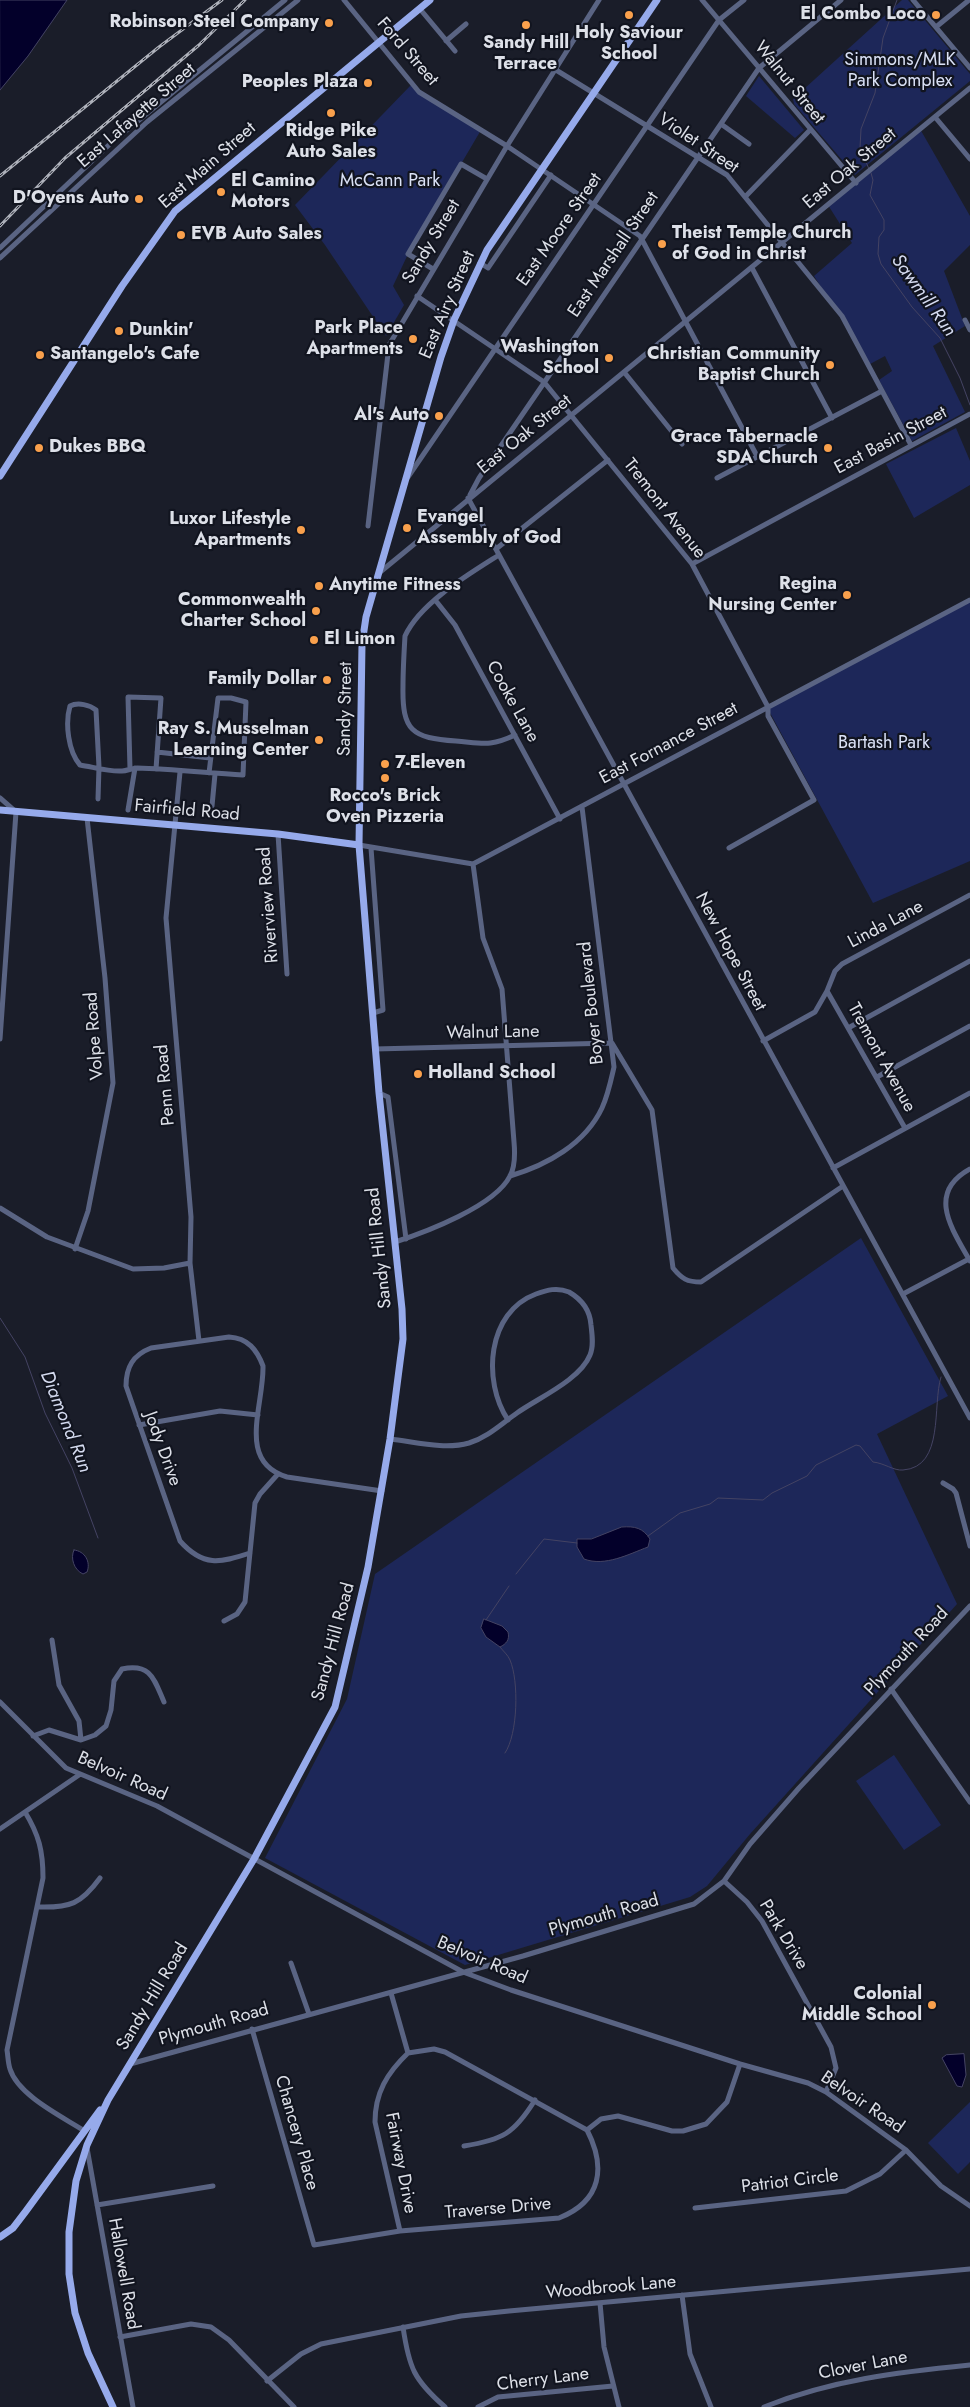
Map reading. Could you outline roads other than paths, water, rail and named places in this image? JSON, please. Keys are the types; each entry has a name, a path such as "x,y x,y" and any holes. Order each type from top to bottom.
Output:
{"main road":[{"name":"East Main Street","path":"1,474 118,292 175,211 430,0"},
{"name":"East Airy Street","path":"377,576 433,384 454,320 480,263 593,93 658,0"},
{"name":"Sandy Street","path":"359,845 362,644 366,617 377,576"},
{"name":"Fairfield Road","path":"0,810 278,834 359,845"},
{"name":"Sandy Hill Road","path":"113,2407 88,2353 76,2312 69,2274 68,2232 72,2201 87,2145 108,2100 254,1859 334,1707 364,1587 382,1491 403,1338 375,1049 359,845"},
{"path":"0,2237 13,2228 83,2130 108,2100"}],"street":[{"name":"East Lafayette Street","path":"0,248 111,143 285,0"},
{"name":"East Lafayette Street","path":"0,258 147,122 298,0"},
{"name":"Ford Street","path":"344,0 419,92 507,146 643,239"},
{"name":"Sandy Street","path":"368,526 388,345 507,146 599,0"},
{"name":"Walnut Street","path":"702,0 856,183"},
{"name":"East Moore Street","path":"405,482 719,20 744,0"},
{"name":"East Marshall Street","path":"377,576 468,498 479,478 759,68 841,0"},
{"path":"913,0 970,68"},
{"path":"936,27 969,0"},
{"path":"420,9 456,52"},
{"path":"446,41 466,24"},
{"name":"Violet Street","path":"556,70 727,175 842,316 911,445"},
{"name":"East Oak Street","path":"468,498 783,243 970,88"},
{"path":"935,117 970,158"},
{"path":"721,124 749,144"},
{"path":"746,196 810,130"},
{"path":"433,269 408,254 461,164 487,179"},
{"path":"480,263 488,268 551,175"},
{"path":"532,184 541,190"},
{"path":"643,239 757,456"},
{"path":"752,268 832,418"},
{"name":"Tremont Avenue","path":"417,296 544,382 692,564 768,707 768,716 814,800 729,848"},
{"path":"965,320 970,330"},
{"path":"624,372 682,444"},
{"path":"716,478 882,391"},
{"name":"East Basin Street","path":"692,564 968,415"},
{"path":"496,549 608,460"},
{"name":"New Hope Street","path":"468,498 970,1418"},
{"path":"499,555 470,574 419,614 405,636 402,707 407,723 422,735 434,740 494,744 515,735"},
{"name":"East Fornance Street","path":"473,864 970,600"},
{"name":"Cooke Lane","path":"436,601 455,625 560,819"},
{"path":"128,810 132,768 128,697 162,698 156,770"},
{"path":"98,799 99,768 96,710 92,706 74,704 70,706 68,712 70,748 74,759 80,765 99,768 122,771 132,768 180,772 212,774 243,775 246,702 231,698 218,698 210,758 212,774 212,806"},
{"path":"157,752 210,758"},
{"name":"Penn Road","path":"180,772 166,918 191,1217 190,1263 199,1342"},
{"path":"0,798 16,812 0,1038"},
{"name":"Boyer Boulevard","path":"510,1176 554,1158 584,1134 602,1108 614,1067 582,807"},
{"name":"Volpe Road","path":"76,1249 88,1211 113,1083 105,978 86,818"},
{"name":"Riverview Road","path":"278,834 287,974"},
{"name":"Fairfield Road","path":"359,845 371,848"},
{"path":"373,1013 383,1010 371,848 473,864 483,938 502,989 515,1154 510,1176 492,1198 478,1207 406,1239 395,1242"},
{"name":"Linda Lane","path":"763,1041 815,1012 822,1004 835,972 842,964 970,895"},
{"path":"850,1027 970,961"},
{"name":"Tremont Avenue","path":"827,991 850,1027 905,1128"},
{"path":"877,1077 970,1026"},
{"path":"612,1043 652,1110 671,1255 674,1268 681,1278 701,1282 843,1186"},
{"name":"Walnut Lane","path":"375,1049 612,1043"},
{"path":"833,1168 970,1092"},
{"path":"379,1093 388,1097 406,1239"},
{"path":"903,1294 969,1260 948,1219 946,1196 952,1182 970,1169"},
{"path":"0,1208 47,1237 133,1269 164,1268 190,1263"},
{"path":"390,1439 448,1446 484,1437 565,1382 585,1364 592,1344 591,1322 588,1311 581,1301 570,1293 557,1289 528,1297 514,1306 504,1318 495,1346 493,1381 497,1402 508,1420"},
{"name":"Jody Drive","path":"250,1553 218,1562 200,1558 185,1547 180,1540 126,1386 127,1373 135,1356 151,1348 235,1337 255,1349 263,1366 256,1448 265,1464 278,1474"},
{"path":"139,1425 220,1411 258,1415"},
{"path":"224,1621 237,1614 245,1602 255,1503 260,1494 278,1474 382,1491"},
{"path":"943,1483 953,1489 956,1494 970,1546"},
{"name":"Plymouth Road","path":"130,2064 463,1972 684,1908 703,1898 724,1881 750,1844 799,1788 970,1606"},
{"path":"52,1640 59,1686 79,1721 81,1740"},
{"path":"33,1736 50,1730 81,1740 95,1735 106,1726 111,1710 114,1681 122,1669 134,1667 147,1670 154,1679 164,1702"},
{"path":"891,1689 970,1802"},
{"name":"Belvoir Road","path":"0,1702 66,1768 157,1806 463,1972 511,1990 740,2064 808,2083 826,2092 906,2150 941,2186 970,2206"},
{"path":"0,1829 79,1775"},
{"path":"25,1812 37,1833 43,1858 43,1878 7,2050 10,2069 17,2084 83,2130"},
{"path":"38,1908 58,1908 74,1904 90,1892 100,1878"},
{"name":"Park Drive","path":"724,1881 747,1902 762,1921 831,2047 836,2068 826,2092"},
{"path":"291,1963 309,2014"},
{"path":"391,1992 408,2053 434,2050 445,2052 536,2100 587,2130 601,2120 618,2116 672,2131 689,2130 706,2124 727,2102 740,2064"},
{"name":"Chancery Place","path":"252,2029 314,2245"},
{"name":"Fairway Drive","path":"400,2231 375,2122 375,2108 383,2084 394,2067 408,2053"},
{"path":"464,2146 490,2142 507,2134 527,2113 536,2100"},
{"name":"Traverse Drive","path":"314,2245 400,2231 560,2218 579,2208 588,2197 598,2176 598,2156 587,2130"},
{"name":"Hallowell Road","path":"87,2145 133,2407"},
{"name":"Patriot Circle","path":"696,2208 846,2190 880,2174 906,2150"},
{"path":"97,2206 213,2186"},
{"name":"Woodbrook Lane","path":"267,2381 301,2354 321,2344 465,2316 970,2269"},
{"path":"682,2295 690,2354 711,2407"},
{"path":"600,2303 604,2347 619,2407"},
{"path":"120,2337 191,2324 211,2327 229,2340 294,2407"},
{"path":"403,2327 407,2356 414,2374 427,2391 445,2407"},
{"name":"Clover Lane","path":"764,2407 827,2386 869,2377 970,2365"},
{"name":"Cherry Lane","path":"478,2407 498,2397 613,2386"}],"waterway":[{"name":"Sawmill Run","path":"869,169 860,148 861,129 875,93 883,38 897,0"},
{"name":"Sawmill Run","path":"871,173 873,180 870,195 884,220 884,230 879,237 878,254 881,264 912,307 940,338 960,378 970,405"},
{"name":"Diamond Run","path":"0,1318 25,1357 45,1413 72,1468 98,1538"},
{"path":"648,1536 680,1513 710,1504 718,1498 763,1500 772,1493 807,1476 816,1465 856,1445 860,1446 873,1462 900,1470 916,1466 925,1458 931,1447 941,1377"},
{"path":"516,1574 544,1539 577,1543"},
{"path":"486,1620 509,1586"},
{"path":"500,1647 510,1660 516,1694 513,1733 505,1753"}],"railway":[{"path":"0,176 159,47 222,0"},
{"path":"0,226 65,158 199,45 245,0"}],"place":[{"name":"Holy Saviour School","path":"629,15"},
{"name":"El Combo Loco","path":"936,15"},
{"name":"Robinson Steel Company","path":"329,23"},
{"name":"Sandy Hill Terrace","path":"526,25"},
{"name":"Peoples Plaza","path":"368,83"},
{"name":"Ridge Pike Auto Sales","path":"331,113"},
{"name":"El Camino Motors","path":"221,192"},
{"name":"D'Oyens Auto","path":"139,199"},
{"name":"EVB Auto Sales","path":"181,235"},
{"name":"Theist Temple Church of God in Christ","path":"662,244"},
{"name":"Dunkin'","path":"119,331"},
{"name":"Park Place Apartments","path":"413,339"},
{"name":"Santangelo's Cafe","path":"40,355"},
{"name":"Washington School","path":"609,358"},
{"name":"Christian Community Baptist Church","path":"830,365"},
{"name":"Al's Auto","path":"439,416"},
{"name":"Dukes BBQ","path":"39,448"},
{"name":"Grace Tabernacle SDA Church","path":"828,448"},
{"name":"Evangel Assembly of God","path":"407,528"},
{"name":"Luxor Lifestyle Apartments","path":"301,530"},
{"name":"Anytime Fitness","path":"319,586"},
{"name":"Regina Nursing Center","path":"847,595"},
{"name":"Commonwealth Charter School","path":"316,611"},
{"name":"El Limon","path":"314,640"},
{"name":"Family Dollar","path":"327,680"},
{"name":"Ray S. Musselman Learning Center","path":"319,740"},
{"name":"7-Eleven","path":"385,764"},
{"name":"Rocco's Brick Oven Pizzeria","path":"385,778"},
{"name":"Holland School","path":"418,1074"},
{"name":"Colonial Middle School","path":"932,2005"}],"park label":[{"name":"Simmons/MLK Park Complex","path":"900,71"},
{"name":"McCann Park","path":"390,182"},
{"name":"Bartash Park","path":"884,744"}]}
